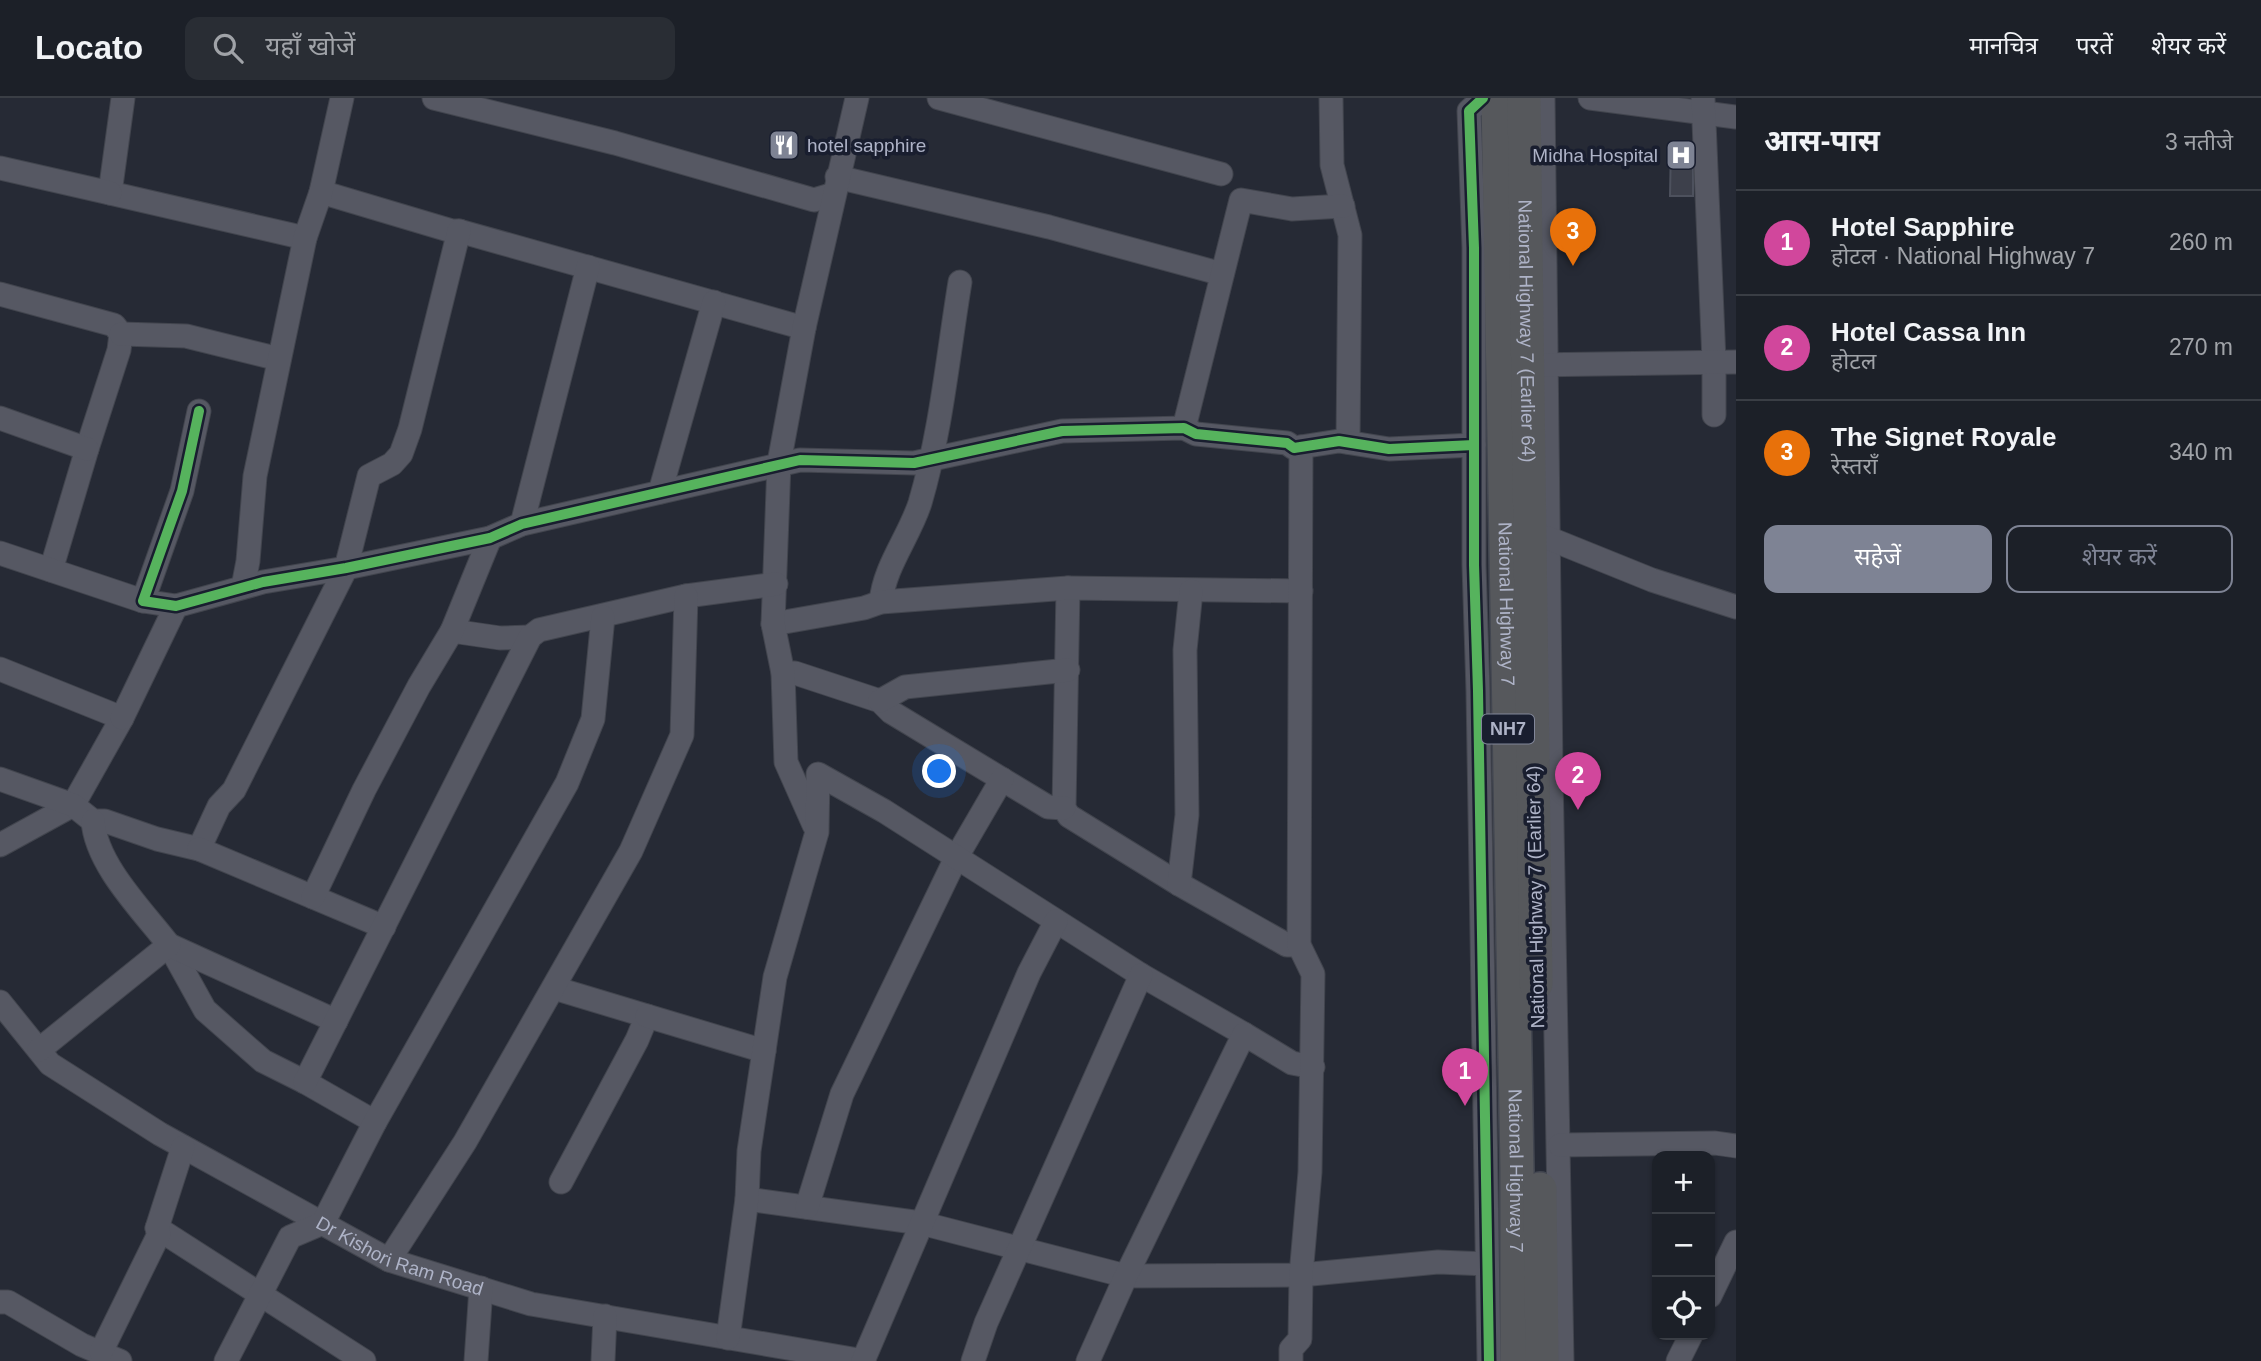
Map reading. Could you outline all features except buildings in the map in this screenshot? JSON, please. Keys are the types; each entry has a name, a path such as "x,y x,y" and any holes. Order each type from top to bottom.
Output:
{"highway":[{"name":"National Highway 7","path":"1498,98 1517,1170 1517,1361"},
{"name":"National Highway 7 (Earlier 64)","path":"1524,98 1537,365 1542,1361"}],"street":[{"path":"110,193 123,98"},
{"path":"243,587 248,561 254,476 305,238 321,192 342,98"},
{"path":"434,98 615,143 814,200 835,185 1049,227 1222,274"},
{"path":"817,832 786,762 783,673 773,624 779,463 804,328 857,98"},
{"path":"939,98 1222,174"},
{"path":"1331,98 1332,164 1350,235 1348,442"},
{"path":"1483,98 1469,111 1474,248 1474,565 1479,718 1489,1361"},
{"path":"1543,98 1537,365 1548,538 1562,1361"},
{"path":"1590,98 1703,105 1736,117"},
{"path":"1703,105 1725,361 1714,415"},
{"path":"0,168 305,238"},
{"path":"321,192 804,328"},
{"path":"1184,428 1241,200 1292,209 1343,206"},
{"path":"199,849 219,806 234,790 346,568 369,476 392,464 401,454 410,429 459,231"},
{"path":"522,524 588,267"},
{"path":"881,602 882,587 919,506 932,458 960,282"},
{"path":"0,295 114,325 121,334 119,350 86,449 51,570"},
{"path":"660,492 713,302"},
{"path":"121,334 186,336 278,359"},
{"path":"1537,365 1725,361"},
{"path":"143,601 182,491 199,411"},
{"path":"0,418 86,449"},
{"path":"0,553 143,601 176,606 243,587 490,538 522,524 800,460 914,463 1062,431 1184,428 1196,433 1287,443 1294,448 1339,441 1389,449 1474,445"},
{"path":"1291,1361 1291,1349 1300,1339 1301,1275 1310,1172 1314,974 1299,945 1301,447"},
{"path":"313,897 370,778 452,631 490,538"},
{"path":"1548,538 1652,580 1736,607"},
{"path":"306,1082 530,637 539,630 686,596 775,584"},
{"path":"773,624 864,608 881,602 1068,588 1301,591"},
{"path":"1068,588 1064,808 1069,817 1287,945 1299,945"},
{"path":"1179,884 1187,814 1185,650 1191,591"},
{"path":"389,1260 465,1142 632,851 682,735 686,596"},
{"path":"0,845 73,805 122,718 176,606"},
{"path":"226,1361 290,1237 323,1223 375,1122 567,783 593,719 603,617"},
{"path":"452,631 500,638 530,637"},
{"path":"0,669 122,718"},
{"path":"880,701 905,687 1068,670"},
{"path":"783,673 795,673 880,701 891,712 1048,807 1064,808"},
{"path":"728,1338 747,1199 749,1151 775,977 817,832 818,774 884,811 1141,975 1292,1063 1312,1067"},
{"path":"0,779 73,805 93,821 105,821 157,839 199,849 384,927"},
{"path":"807,1207 842,1094 956,858 1002,779"},
{"path":"93,821 94,836 108,866 169,945 205,1010 263,1061 306,1082 375,1122"},
{"path":"863,1361 1029,973 1056,921"},
{"path":"169,945 336,1021"},
{"path":"39,1051 169,945"},
{"path":"973,1361 986,1324 1141,975"},
{"path":"554,988 764,1051"},
{"name":"Dr Kishori Ram Road","path":"0,1002 50,1064 183,1147 389,1260 531,1304 728,1338 816,1357 863,1361"},
{"path":"561,1182 637,1040 647,1016"},
{"path":"1088,1361 1126,1276 1244,1034"},
{"path":"1560,1145 1714,1143 1736,1146"},
{"path":"0,1303 8,1302 82,1345 111,1356 159,1234 157,1228 183,1147"},
{"path":"747,1199 920,1223 1126,1276 1301,1275 1438,1262 1487,1265"},
{"path":"157,1228 364,1361"},
{"path":"1715,1286 1736,1242"},
{"path":"476,1361 481,1288"},
{"path":"603,1361 605,1316"},
{"path":"1678,1361 1688,1340"}],"cycle path":[{"path":"1483,98 1469,111 1474,248 1474,565 1489,1361"},
{"path":"199,411 182,491 143,601 176,606 263,582 490,538 522,524 800,460 914,463 1062,431 1184,428 1196,434 1287,443 1294,448 1339,441 1389,449 1474,445"}],"place":[{"name":"hotel sapphire","path":"784,145"},
{"name":"Midha Hospital","path":"1681,155"},
{"name":"The Signet Royale","path":"1573,266"},
{"name":"Hotel Cassa Inn","path":"1578,810"},
{"name":"Hotel Sapphire","path":"1465,1106"}]}
